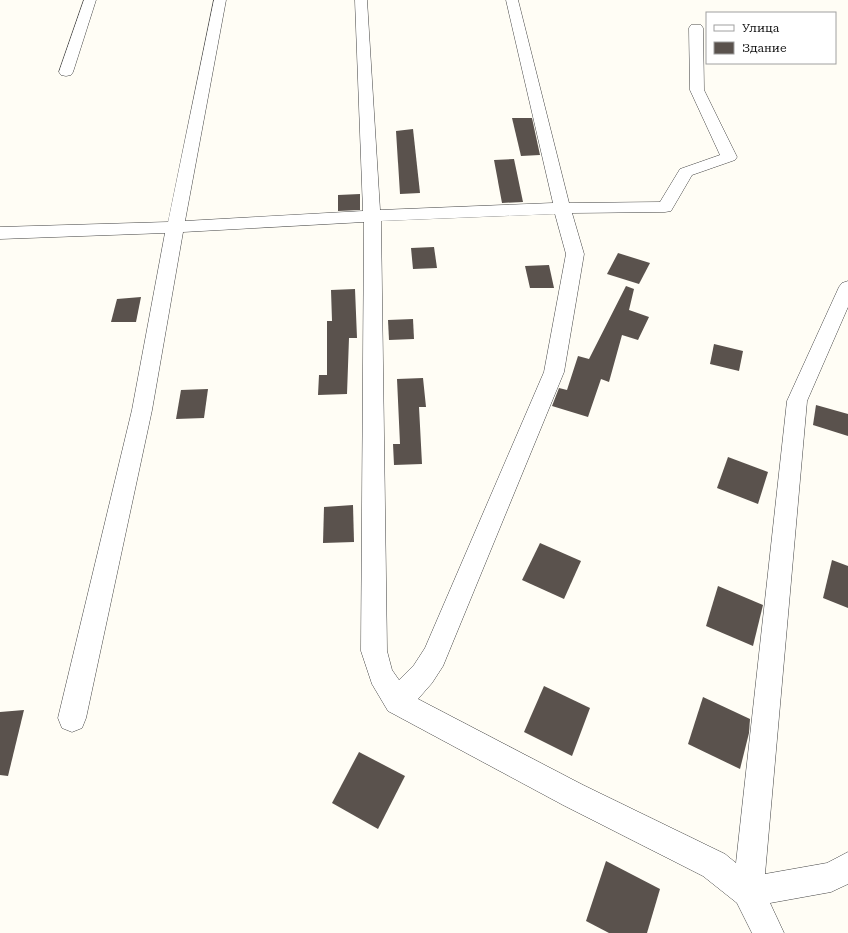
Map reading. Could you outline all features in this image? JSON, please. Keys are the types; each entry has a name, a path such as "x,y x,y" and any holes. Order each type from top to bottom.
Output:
{"street":[{"path":"66,72 90,0"},
{"path":"72,718 142,410 175,227 220,0"},
{"path":"361,0 372,216 374,651 381,675 397,702 573,795 714,865 748,892 768,933"},
{"path":"397,702 424,674 434,657 554,372 575,254 562,208 512,0"},
{"path":"0,233 175,227 372,216 562,208 665,207 686,172 729,157 697,90 696,28"},
{"path":"748,892 797,401 848,287"},
{"path":"748,892 831,877 848,867"}],"building":[{"path":"512,118 532,118 540,155 521,156"},
{"path":"413,129 420,193 400,194 396,131"},
{"path":"514,159 523,202 502,203 494,160"},
{"path":"360,194 360,210 338,211 338,195"},
{"path":"434,247 437,268 413,269 411,248"},
{"path":"618,253 650,263 639,284 607,274"},
{"path":"549,265 554,288 530,288 525,266"},
{"path":"626,286 634,289 629,310 649,317 638,340 622,335 609,382 601,379 588,417 552,406 559,388 567,390 578,356 589,359"},
{"path":"355,289 357,338 349,338 347,394 318,395 319,375 327,375 327,321 332,321 331,290"},
{"path":"141,297 136,322 111,322 117,299"},
{"path":"413,319 414,339 389,340 388,320"},
{"path":"714,344 743,351 739,371 710,364"},
{"path":"423,378 426,407 419,407 422,464 394,465 393,444 400,444 397,379"},
{"path":"208,389 204,418 176,419 181,390"},
{"path":"816,405 848,414 848,436 813,425"},
{"path":"728,457 768,472 758,504 717,488"},
{"path":"353,505 354,542 323,543 324,507"},
{"path":"540,543 581,561 564,599 522,580"},
{"path":"832,560 848,566 848,608 823,598"},
{"path":"718,586 763,605 753,646 706,626"},
{"path":"544,686 590,708 572,756 524,732"},
{"path":"703,697 750,719 749,733 740,769 688,744"},
{"path":"24,710 8,776 0,775 0,712"},
{"path":"359,752 405,776 378,829 332,803"},
{"path":"606,861 660,889 647,933 609,933 586,921"}]}
